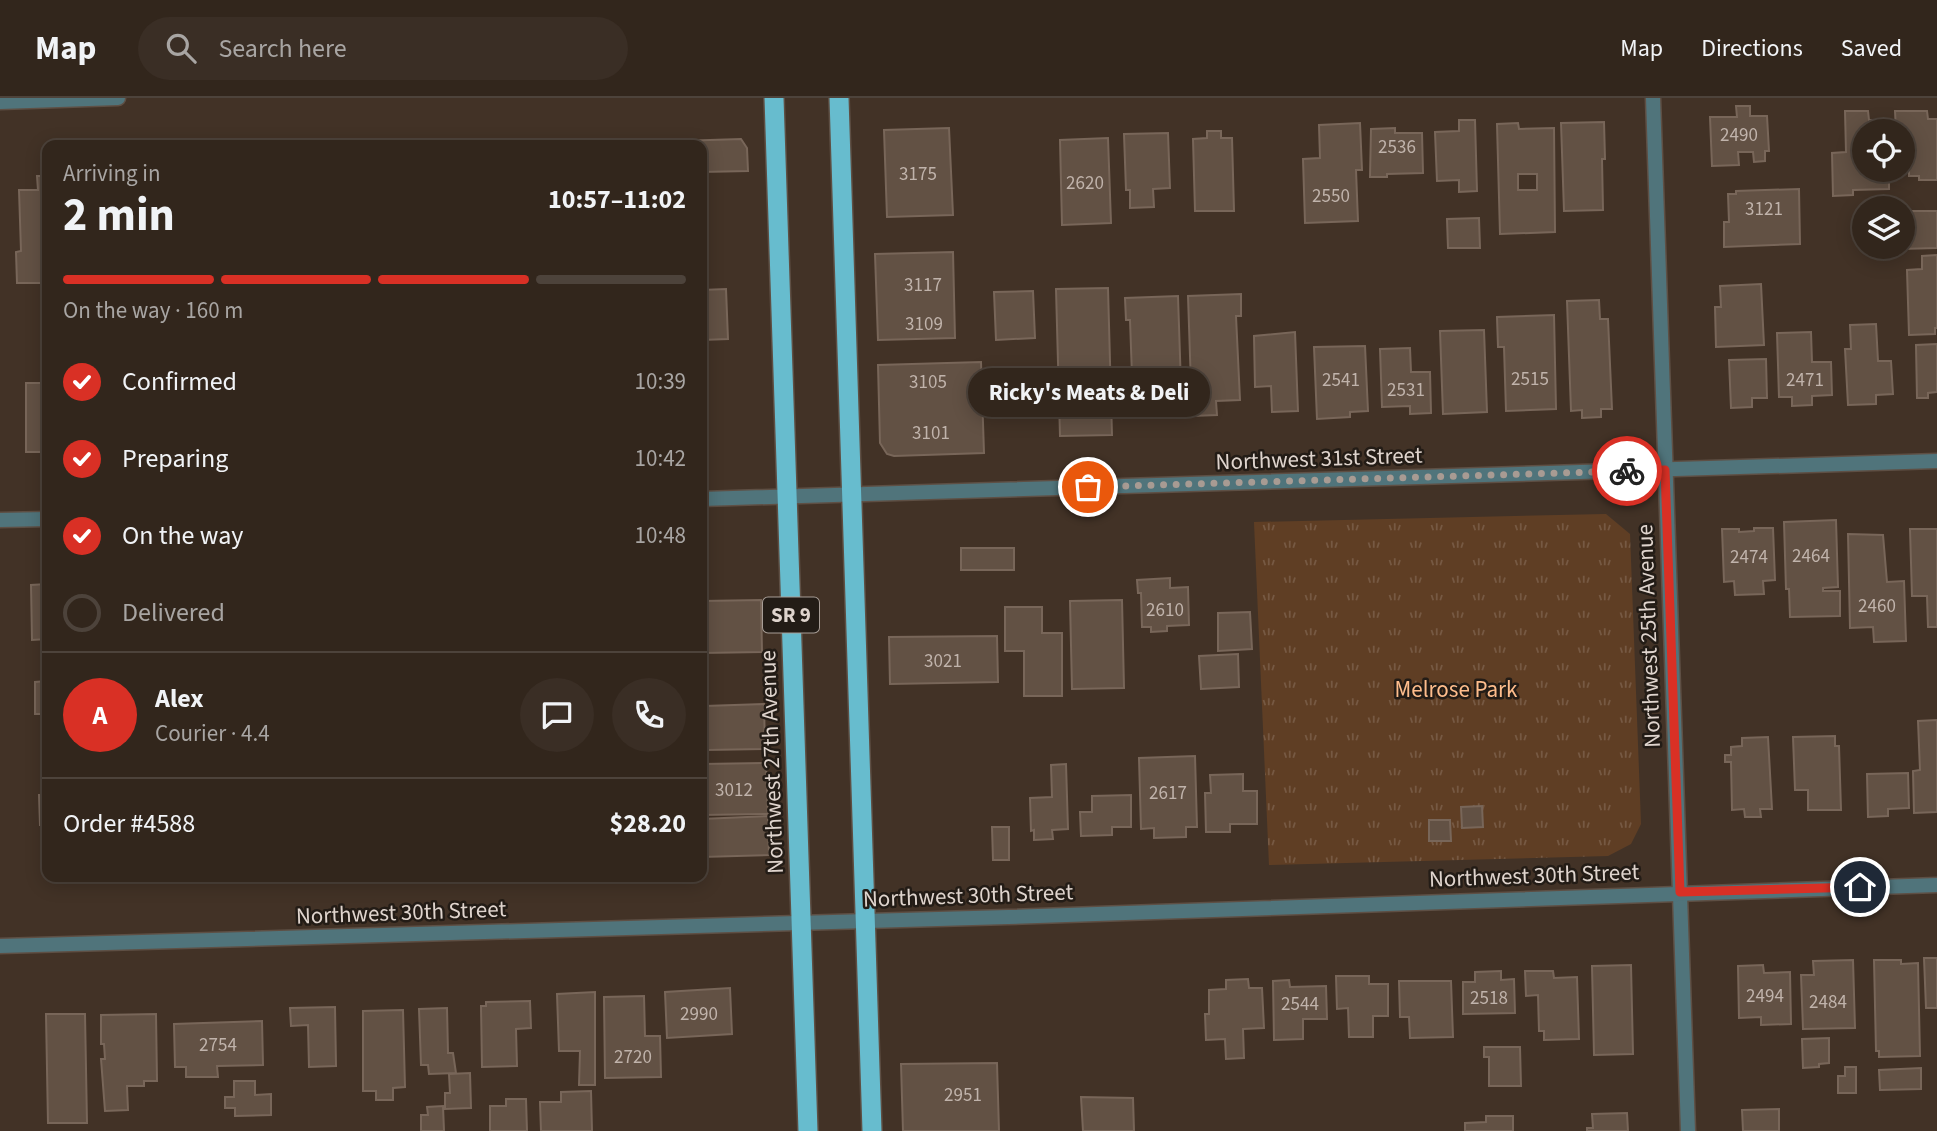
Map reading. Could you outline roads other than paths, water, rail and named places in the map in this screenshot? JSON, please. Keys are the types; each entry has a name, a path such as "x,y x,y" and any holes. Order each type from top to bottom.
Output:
{"highway":[{"name":"Northwest 27th Avenue","path":"774,98 808,1131"},
{"path":"839,98 872,1131"}],"street":[{"path":"0,102 118,98"},
{"name":"Northwest 25th Avenue","path":"1653,98 1688,1131"},
{"name":"Northwest 31st Street","path":"707,499 1937,461"},
{"path":"0,520 42,519"},
{"name":"Northwest 30th Street","path":"0,947 1937,885"}],"place":[{"name":"Ricky's Meats & Deli","path":"1088,487"}],"park label":[{"name":"Melrose Park","path":"1456,689"}]}
